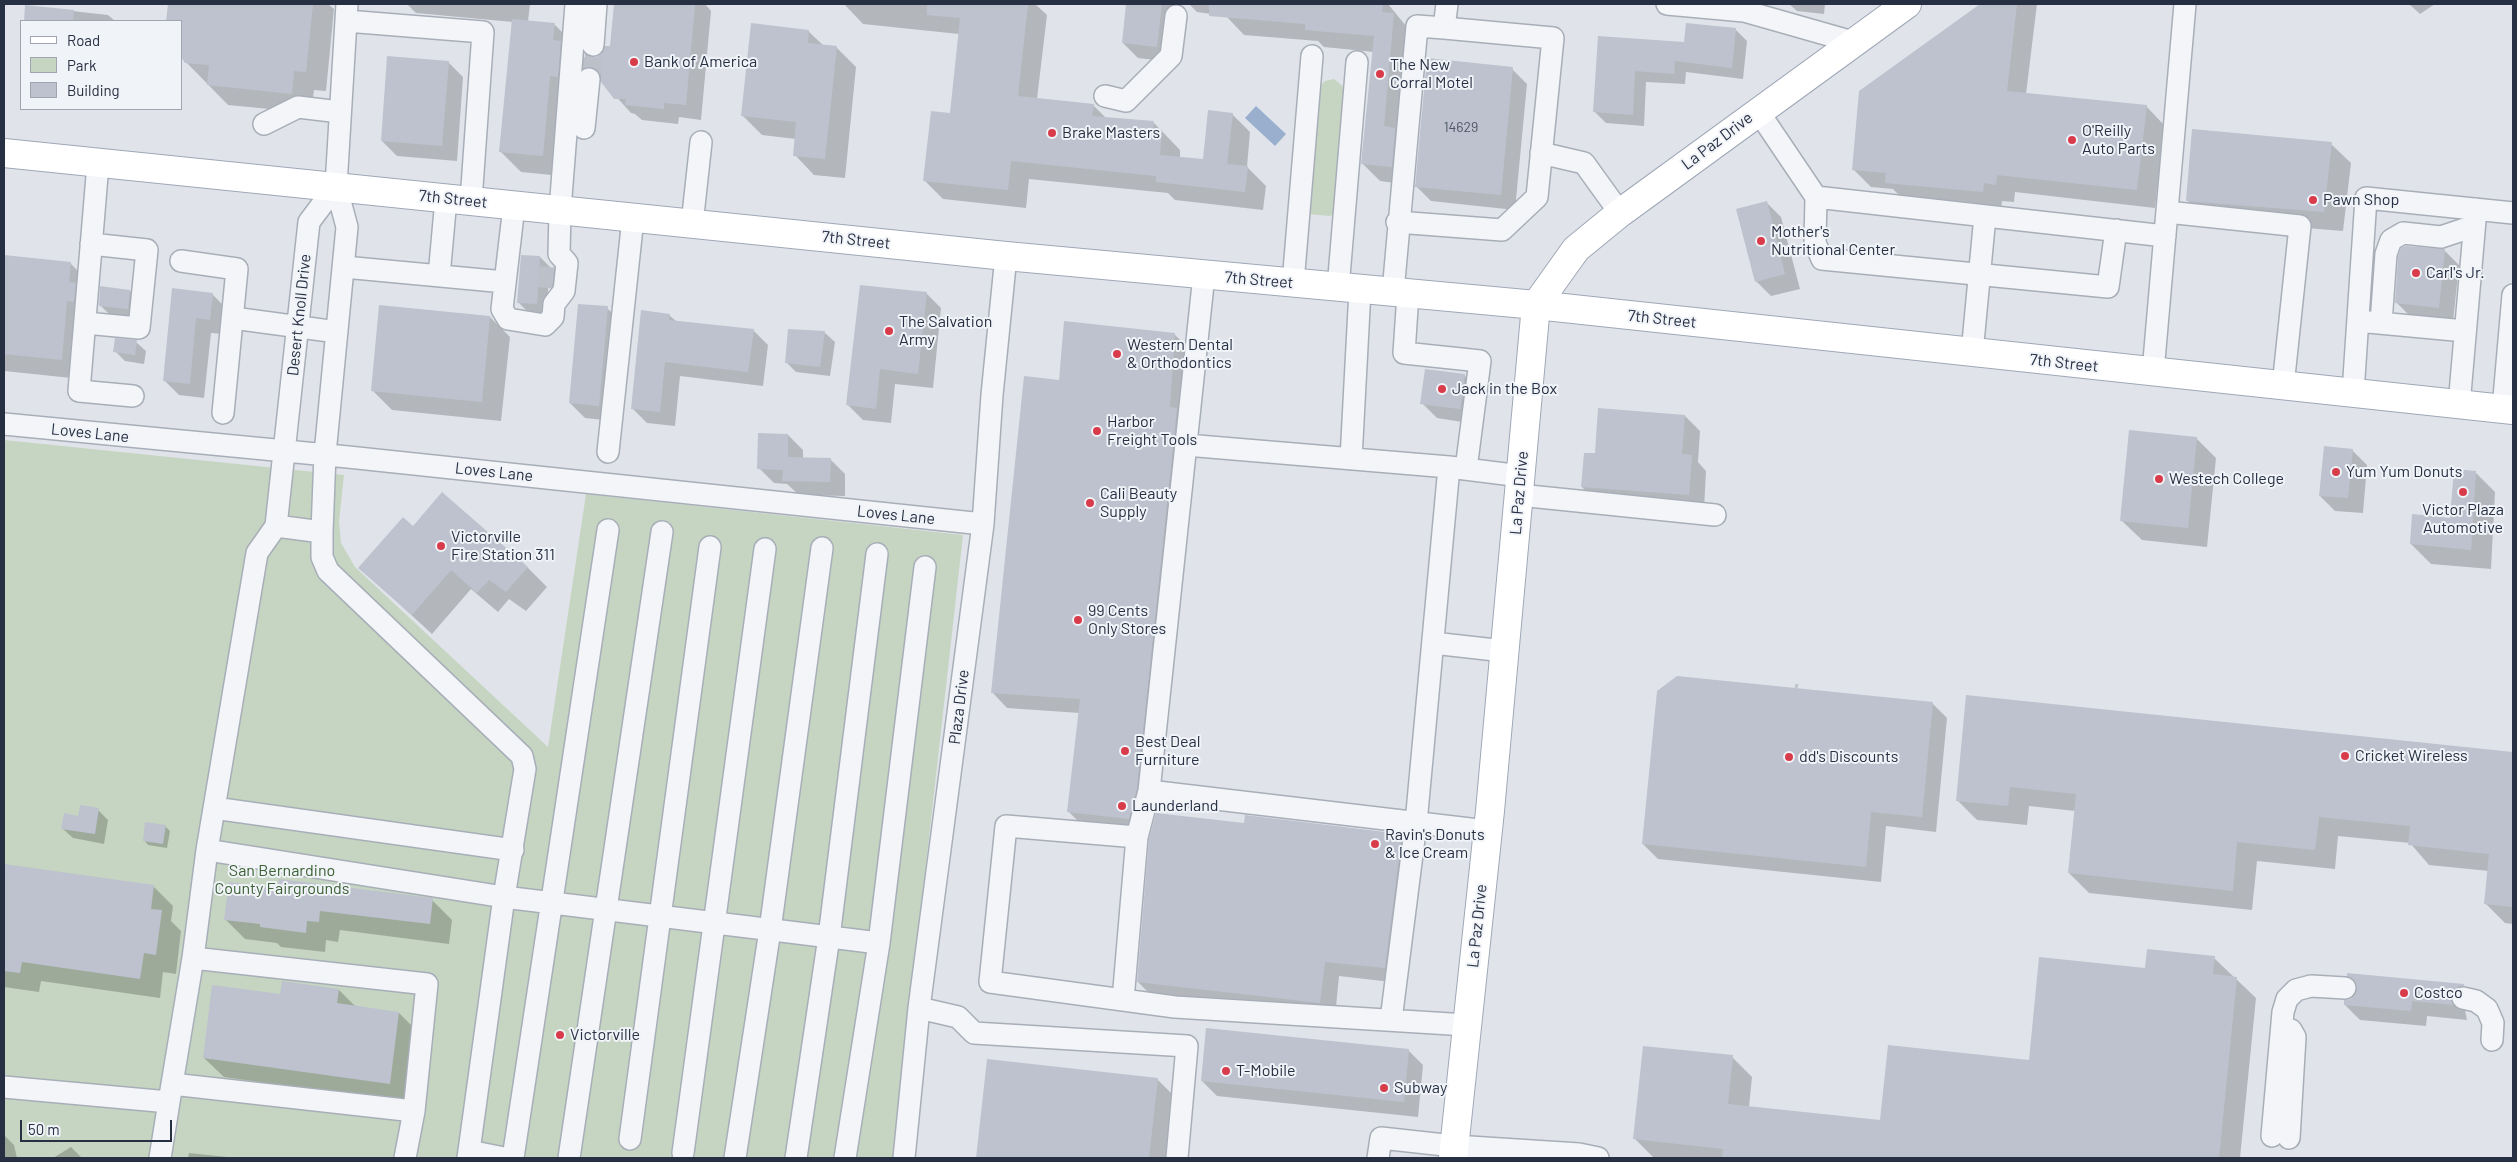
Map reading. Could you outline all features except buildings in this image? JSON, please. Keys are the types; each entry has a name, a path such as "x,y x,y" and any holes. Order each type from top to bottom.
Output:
{"main road":[{"name":"La Paz Drive","path":"1454,1152 1488,831 1536,305 1576,249 1620,213 1907,4"},
{"name":"7th Street","path":"4,153 1006,256 1536,305 2508,410"}],"street":[{"path":"514,206 502,308 508,320 545,325 553,317 551,296 564,291 567,263 555,260 576,4"},
{"path":"593,45 596,4"},
{"path":"1444,28 1447,4"},
{"path":"1667,4 1744,11 1853,42"},
{"path":"2153,372 2185,4"},
{"path":"439,276 459,200 483,32 346,12 336,186 348,227 325,454 322,558 328,571 522,756 525,770 504,897 468,1155 504,1158"},
{"path":"1105,96 1126,101 1171,56 1176,16"},
{"path":"1391,1020 1416,823 1432,643 1458,468 1480,360 1404,353 1397,222 1417,26 1553,38 1537,197 1502,230 1397,222"},
{"path":"1293,283 1312,56"},
{"path":"1352,459 1349,289 1357,62"},
{"path":"584,128 589,80"},
{"path":"264,124 298,107 340,112"},
{"path":"1758,111 1816,198 1816,243 1822,259 2108,287 2116,230"},
{"path":"692,224 701,142"},
{"path":"1541,153 1584,163 1620,213"},
{"path":"98,164 79,392 133,396"},
{"name":"Desert Knoll Drive","path":"276,526 309,222 336,186"},
{"path":"1816,198 2166,236"},
{"path":"2353,393 2366,198 2475,217 2513,213"},
{"path":"2168,212 2300,226 2283,386"},
{"path":"1972,352 1985,216"},
{"path":"2381,323 2386,254 2391,240 2403,233 2441,237 2475,217"},
{"path":"2459,405 2475,217"},
{"path":"608,452 633,218"},
{"path":"85,323 139,328 147,250 91,244"},
{"name":"Plaza Drive","path":"904,1158 919,1008 983,524 992,395 1006,256"},
{"path":"181,262 237,269 224,413"},
{"path":"344,267 505,282"},
{"path":"1123,1000 1137,836 1149,791 1204,275"},
{"path":"2508,410 2513,295"},
{"path":"233,318 337,332"},
{"path":"2358,321 2465,331"},
{"name":"Loves Lane","path":"4,424 284,452 325,454 983,524"},
{"path":"1186,445 1458,468 1520,485 1716,515"},
{"path":"160,1158 193,958 206,850 257,553 276,526 322,532"},
{"path":"513,1158 550,902 608,530"},
{"path":"569,1158 662,532"},
{"path":"630,1139 710,547"},
{"path":"735,1158 770,930 822,548"},
{"path":"683,1153 765,549"},
{"path":"796,1158 829,937 877,554"},
{"path":"845,1158 879,943 925,567"},
{"path":"1432,643 1504,651"},
{"path":"1149,791 1488,831"},
{"path":"214,808 513,850"},
{"path":"1137,836 1006,826 990,982 1175,1007 1467,1025"},
{"path":"206,850 504,897 879,943"},
{"path":"193,958 427,984 414,1111 405,1158"},
{"path":"2281,1137 2283,1012 2287,999 2296,990 2311,986 2345,988"},
{"path":"2463,998 2476,1002 2487,1010 2493,1023 2492,1040"},
{"path":"919,1008 958,1017 974,1034 1188,1046 1176,1158"},
{"path":"4,1087 171,1093 414,1111"},
{"path":"1378,1158 1381,1138 1454,1152 1579,1154 1598,1158"}],"path":[{"path":"1796,688 1798,681"}],"green space":[{"path":"1334,79 1345,88 1334,214 1330,216 1308,214 1319,87 1325,81"},
{"name":"San Bernardino County Fairgrounds","path":"4,440 344,475 339,522 341,543 355,567 548,747 586,494 963,535 893,1158 4,1158"}],"water":[{"path":"1256,106 1286,134 1275,146 1245,118"}],"tunnel":[{"path":"589,79 593,45"},
{"path":"548,288 550,265"}],"place":[{"name":"Bank of America","path":"634,62"},
{"name":"The New Corral Motel","path":"1380,74"},
{"name":"Brake Masters","path":"1052,133"},
{"name":"O'Reilly Auto Parts","path":"2072,140"},
{"name":"Pawn Shop","path":"2313,200"},
{"name":"Mother's Nutritional Center","path":"1761,241"},
{"name":"Carl's Jr.","path":"2416,273"},
{"name":"The Salvation Army","path":"889,331"},
{"name":"Western Dental & Orthodontics","path":"1117,354"},
{"name":"Jack in the Box","path":"1442,389"},
{"name":"Harbor Freight Tools","path":"1097,431"},
{"name":"Yum Yum Donuts","path":"2336,472"},
{"name":"Westech College","path":"2159,479"},
{"name":"Victor Plaza Automotive","path":"2463,492"},
{"name":"Cali Beauty Supply","path":"1090,503"},
{"name":"Victorville Fire Station 311","path":"441,546"},
{"name":"99 Cents Only Stores","path":"1078,620"},
{"name":"Best Deal Furniture","path":"1125,751"},
{"name":"Cricket Wireless","path":"2345,756"},
{"name":"dd's Discounts","path":"1789,757"},
{"name":"Launderland","path":"1122,806"},
{"name":"Ravin's Donuts & Ice Cream","path":"1375,844"},
{"name":"Costco","path":"2404,993"},
{"name":"Victorville","path":"560,1035"},
{"name":"T-Mobile","path":"1226,1071"},
{"name":"Subway","path":"1384,1088"}]}
